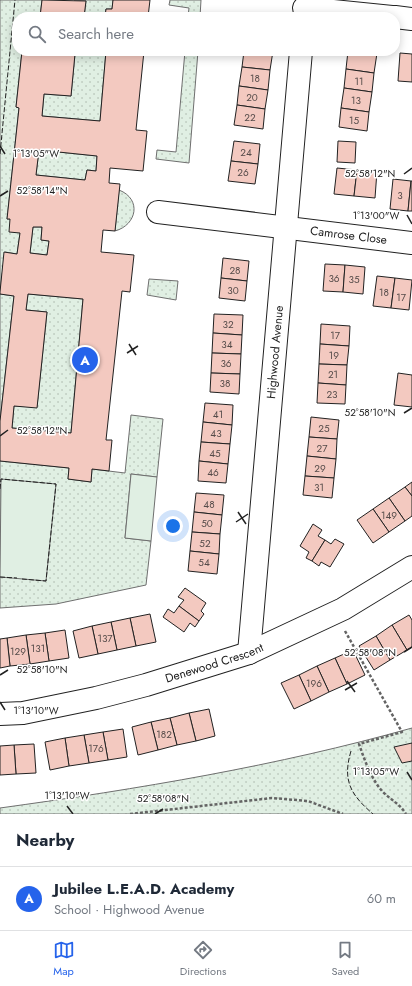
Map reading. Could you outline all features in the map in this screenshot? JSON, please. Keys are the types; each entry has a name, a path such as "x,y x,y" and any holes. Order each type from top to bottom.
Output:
{"street":[{"path":"304,8 343,12"},
{"path":"400,18 412,19"},
{"name":"Highwood Avenue","path":"249,653 300,56"},
{"name":"Camrose Close","path":"158,212 412,244"},
{"name":"Denewood Crescent","path":"0,714 23,713 96,698 146,685 249,653 335,613 412,566"}],"path":[{"path":"335,613 402,732 359,744 373,779 384,793 402,806 406,814"},
{"path":"130,814 272,798 291,798 308,801 343,814"}],"green space":[{"path":"0,0 42,0 41,12 12,12 12,56 21,56 16,107 19,108 7,219 10,219 20,233 17,254 5,252 0,292"},
{"path":"74,0 113,0 112,9 106,9 106,12 85,12 86,1"},
{"path":"170,0 201,0 200,12 189,12 189,8 169,5"},
{"path":"75,56 106,56 100,121 42,116 44,94 71,96"},
{"path":"185,56 198,56 189,163 156,159 157,150 176,152"},
{"path":"39,150 97,156 96,171 87,170 85,180 36,175"},
{"path":"119,190 131,199 134,205 134,212 128,223 115,231"},
{"path":"33,227 42,227 41,240 49,241 47,255 30,253"},
{"path":"149,279 178,281 176,300 147,295"},
{"path":"0,294 14,296 0,421"},
{"path":"28,294 83,299 71,433 12,428 14,406 37,407 47,312 26,310"},
{"path":"131,415 163,419 157,477 131,474 125,538 151,541 146,585 56,604 0,608 0,461 69,468 68,479 91,482 92,469 125,473"},
{"path":"131,474 157,477 151,541 125,538"},
{"path":"1,479 56,484 46,581 0,577"},
{"path":"412,728 412,814 0,814 0,808 104,793 259,765 361,742"}],"building":[{"path":"42,0 86,1 85,12 41,12"},
{"path":"113,0 150,0 149,12 106,12 106,9 112,9"},
{"path":"400,53 412,54 412,82 398,81"},
{"path":"21,56 75,56 71,96 44,94 42,116 100,121 106,56 143,56 136,130 147,131 143,171 110,168 109,183 120,184 115,231 103,230 101,252 134,255 130,292 122,291 106,440 112,440 109,471 92,469 91,482 68,479 69,468 0,461 0,421 14,296 0,294 0,292 4,252 17,254 20,233 9,232 10,219 7,219 19,108 16,107","holes":["39,150 97,156 96,171 87,170 85,180 36,175","33,227 42,227 41,240 49,241 47,255 30,253","28,294 83,299 71,433 12,428 14,406 37,408 47,312 26,310"]},
{"path":"243,56 272,56 270,70 242,67"},
{"path":"347,56 377,56 374,73 346,69"},
{"path":"242,67 270,70 268,90 239,86"},
{"path":"346,69 374,73 372,92 344,88"},
{"path":"239,86 268,90 265,109 237,105"},
{"path":"344,88 372,92 369,112 341,108"},
{"path":"237,105 265,109 263,129 234,125"},
{"path":"341,108 369,112 367,131 339,127"},
{"path":"234,141 260,144 258,164 231,161"},
{"path":"338,141 356,142 355,163 337,162"},
{"path":"231,161 258,164 255,184 228,181"},
{"path":"337,168 357,170 354,196 334,194"},
{"path":"357,170 377,171 375,198 354,196"},
{"path":"393,179 411,181 408,211 390,209"},
{"path":"411,181 412,211 408,211"},
{"path":"223,258 249,261 247,281 221,278"},
{"path":"325,264 345,265 343,292 323,291"},
{"path":"345,265 365,267 363,294 343,292"},
{"path":"377,276 395,278 391,308 373,306"},
{"path":"221,278 247,281 245,301 219,298"},
{"path":"395,278 412,280 409,310 391,308"},
{"path":"214,314 243,315 242,335 213,333"},
{"path":"321,324 350,326 349,346 320,344"},
{"path":"213,333 242,335 241,354 212,353"},
{"path":"320,344 349,346 347,365 319,364"},
{"path":"212,353 241,354 240,374 211,373"},
{"path":"319,364 347,365 346,385 318,383"},
{"path":"211,373 240,374 239,394 210,392"},
{"path":"398,373 412,375 412,407 394,405"},
{"path":"318,383 346,385 345,404 317,403"},
{"path":"205,403 233,405 232,425 203,422"},
{"path":"311,417 339,420 337,439 309,437"},
{"path":"203,422 232,425 230,444 201,442"},
{"path":"309,437 337,439 336,459 307,456"},
{"path":"201,442 230,444 228,464 199,461"},
{"path":"307,456 336,459 334,478 305,476"},
{"path":"199,461 228,464 226,483 198,481"},
{"path":"305,476 334,478 332,498 303,495"},
{"path":"412,482 412,496 405,487"},
{"path":"405,487 412,496 412,516 405,521 389,498"},
{"path":"196,493 224,495 222,515 194,512"},
{"path":"389,498 405,521 389,532 373,509"},
{"path":"373,509 389,532 373,543 357,520"},
{"path":"194,512 222,515 220,534 192,532"},
{"path":"313,524 322,530 318,536 325,540 312,561 306,558 309,552 300,546"},
{"path":"192,532 220,534 219,554 190,551"},
{"path":"335,539 344,544 330,567 321,562 319,566 312,561 325,540 331,544"},
{"path":"190,551 219,554 217,574 188,571"},
{"path":"185,588 206,603 201,611 204,614 199,621 179,606 184,600 178,597"},
{"path":"179,606 199,621 195,627 190,623 184,632 163,617 168,609 174,613"},
{"path":"150,614 156,642 136,646 130,618"},
{"path":"409,615 412,620 412,647 407,650 392,625"},
{"path":"130,618 136,646 117,650 111,622"},
{"path":"111,622 117,650 98,654 92,626"},
{"path":"392,625 407,650 390,660 376,636"},
{"path":"92,626 98,654 79,658 73,631"},
{"path":"65,630 69,658 49,661 45,633"},
{"path":"45,633 49,661 30,664 26,635"},
{"path":"26,635 30,664 10,666 7,638"},
{"path":"376,636 390,660 374,670 359,646"},
{"path":"7,638 10,666 0,668 0,639"},
{"path":"353,650 365,675 347,684 335,658"},
{"path":"335,658 347,684 329,692 317,666"},
{"path":"317,666 329,692 311,701 299,675"},
{"path":"299,675 311,701 294,709 281,683"},
{"path":"209,709 215,736 196,741 189,713"},
{"path":"189,713 196,741 177,745 170,718"},
{"path":"170,718 177,745 158,750 151,722"},
{"path":"151,722 158,750 138,755 132,727"},
{"path":"123,729 127,757 108,760 103,732"},
{"path":"103,732 108,760 89,763 84,735"},
{"path":"84,735 89,763 69,766 65,738"},
{"path":"65,738 69,766 50,770 45,742"},
{"path":"412,743 412,761 402,763 394,747"},
{"path":"34,744 36,773 16,774 14,745"},
{"path":"14,745 16,774 0,775 0,746"}],"fence":[{"path":"14,12 15,0"},
{"path":"0,154 12,31"},
{"path":"0,489 1,479 56,484 46,581 22,579"},
{"path":"0,577 17,578"},
{"path":"351,751 348,762 348,779 350,787 359,800 373,814"}],"place":[{"name":"Jubilee L.E.A.D. Academy","path":"85,360"}]}
